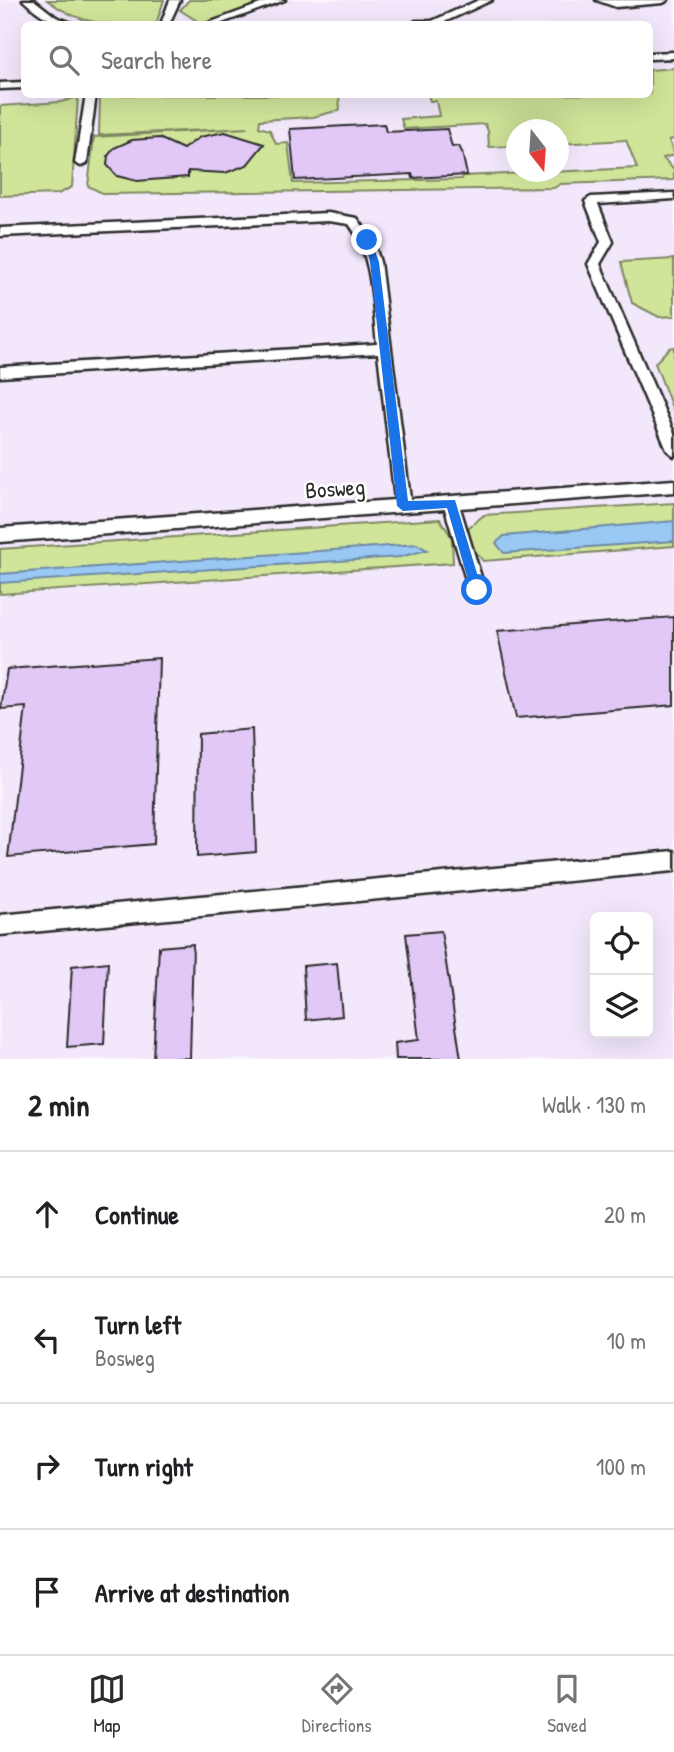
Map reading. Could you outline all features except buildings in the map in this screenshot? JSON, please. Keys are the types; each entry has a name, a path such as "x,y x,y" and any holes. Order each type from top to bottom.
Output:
{"lane":[{"path":"28,0 60,21"},
{"path":"167,21 175,0"},
{"path":"220,21 280,0"},
{"path":"440,21 487,0"},
{"path":"601,0 616,4 663,0"},
{"path":"653,56 674,55"},
{"path":"0,86 21,85"},
{"path":"81,163 90,98"},
{"path":"674,196 591,201 607,242 594,264 674,450"},
{"path":"0,232 328,217 353,221 367,240 374,262 403,506"},
{"path":"0,372 384,348"},
{"name":"Bosweg","path":"0,535 674,485"},
{"path":"451,503 477,590"},
{"path":"0,925 674,861"}],"shaded area":[{"path":"0,0 674,0 674,1059 0,1059"}],"green space":[{"path":"47,0 164,0 157,21 90,21"},
{"path":"189,0 272,0 211,21 197,21 180,10"},
{"path":"674,68 674,139 669,140 674,155 663,158 674,170 674,180 560,184 554,188 104,194 88,186 94,137 248,128 99,135 100,98 339,98 340,110 313,117 260,120 259,127 270,130 276,144 288,143 293,183 462,179 463,176 506,174 506,182 569,182 569,171 637,168 626,140 569,143 569,119 506,119 506,146 489,147 485,124 404,129 401,119 439,116 436,101 430,101 429,98 653,98 653,70"},
{"path":"78,98 72,187 58,194 0,196 0,106 61,102"},
{"path":"674,259 674,316 659,317 632,303 621,262"},
{"path":"674,347 674,413 655,363 669,348"},
{"path":"674,503 674,546 483,561 472,547 468,528 484,515"},
{"path":"440,519 452,538 453,563 0,594 0,549"}],"water":[{"path":"674,521 674,541 504,553 496,543 504,536"},
{"path":"417,544 427,550 400,557 0,583 0,574"}],"route":[{"path":"367,240 374,262 403,506 451,503 477,590"}]}
